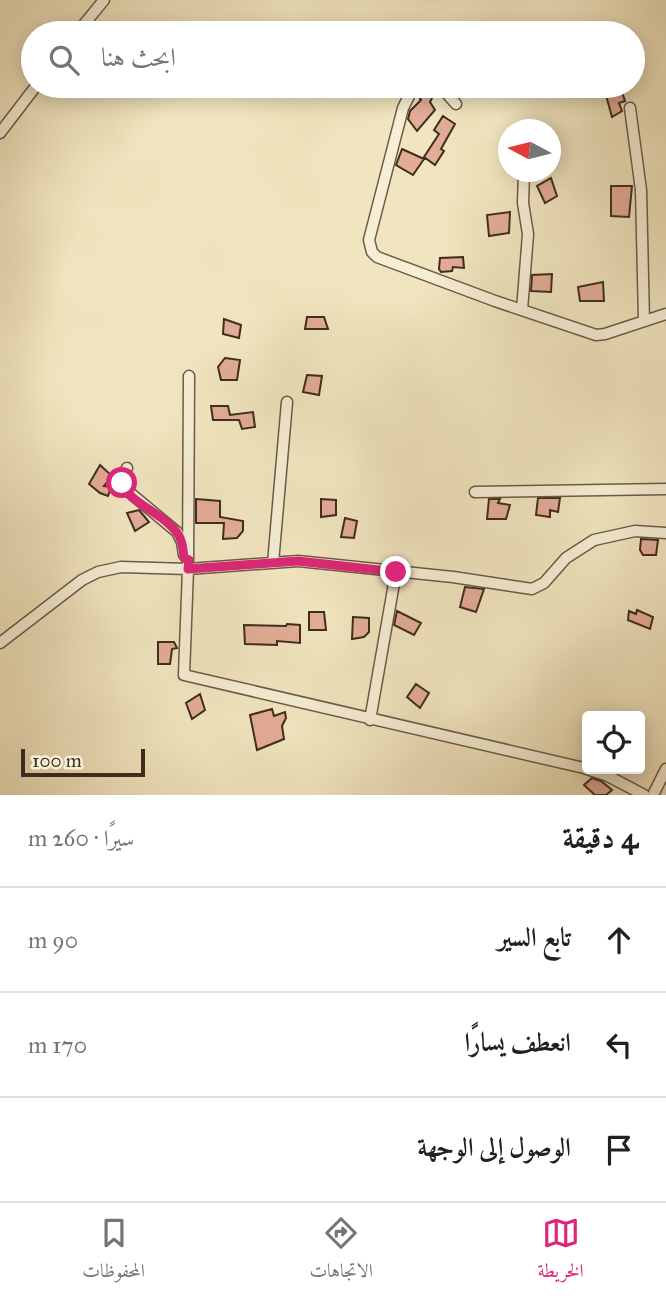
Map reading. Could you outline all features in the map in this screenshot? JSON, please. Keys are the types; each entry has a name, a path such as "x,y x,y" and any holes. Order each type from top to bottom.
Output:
{"street":[{"path":"87,21 104,0"},
{"path":"0,133 27,98"},
{"path":"409,98 369,240 372,252 377,257 600,336 666,314"},
{"path":"451,98 456,104"},
{"path":"629,108 641,190 644,321"},
{"path":"522,310 528,234 523,203 524,182"},
{"path":"189,376 189,565 184,675 284,696 370,720 597,772 644,795"},
{"path":"273,563 286,402"},
{"path":"127,468 122,479 123,487 177,532 182,542 184,558 189,565"},
{"path":"475,492 666,489"},
{"path":"0,643 82,580 98,572 121,567 298,561 532,590 544,583 566,558 594,540 635,531 666,533"},
{"path":"370,720 396,572"},
{"path":"653,795 666,769"}],"building":[{"path":"432,98 430,102 435,110 417,131 408,119 410,111 420,99"},
{"path":"607,98 624,98 625,101 619,103 622,111 612,117"},
{"path":"443,116 455,124 435,165 424,157 439,134 434,130"},
{"path":"402,149 424,159 413,175 396,165"},
{"path":"544,182 552,182 557,196 545,203 537,186"},
{"path":"611,186 632,186 629,217 611,216"},
{"path":"510,212 509,233 489,236 487,215"},
{"path":"463,257 464,268 453,267 452,271 441,272 439,269 440,258"},
{"path":"552,274 551,292 531,291 532,275"},
{"path":"603,282 604,301 580,301 578,287"},
{"path":"307,317 324,317 328,329 305,329"},
{"path":"224,319 241,325 239,338 223,334"},
{"path":"225,358 240,360 237,380 221,380 218,367"},
{"path":"307,375 322,376 319,395 303,392"},
{"path":"211,406 228,406 230,415 253,412 255,427 242,429 239,420 213,420"},
{"path":"100,465 112,476 104,486 111,487 108,496 89,484"},
{"path":"538,498 560,498 558,512 550,510 550,517 536,515"},
{"path":"196,499 220,501 220,517 243,521 243,531 237,538 223,539 224,523 196,523"},
{"path":"321,499 336,500 336,515 321,517"},
{"path":"489,499 500,499 498,503 510,505 506,519 487,519"},
{"path":"139,510 149,522 135,531 127,513"},
{"path":"345,518 357,521 354,538 341,537"},
{"path":"641,539 658,540 656,555 643,555 640,550"},
{"path":"465,587 484,589 476,612 460,607"},
{"path":"637,610 653,617 650,629 628,620 629,611 636,614"},
{"path":"397,611 421,623 414,635 394,625"},
{"path":"309,612 324,612 326,630 309,630"},
{"path":"353,617 369,618 369,632 364,637 352,639"},
{"path":"244,625 300,625 300,643 277,641 277,645 245,644"},
{"path":"158,642 174,642 177,648 172,649 170,664 158,664"},
{"path":"416,684 429,693 420,708 407,697"},
{"path":"200,694 205,710 192,719 186,703"},
{"path":"272,709 274,716 285,712 286,718 282,726 284,739 257,750 250,715"},
{"path":"592,778 612,790 606,795 595,795 584,785"}],"route":[{"path":"122,483 125,491 177,532 182,542 184,558 189,560 188,569 298,561 396,572"}]}
